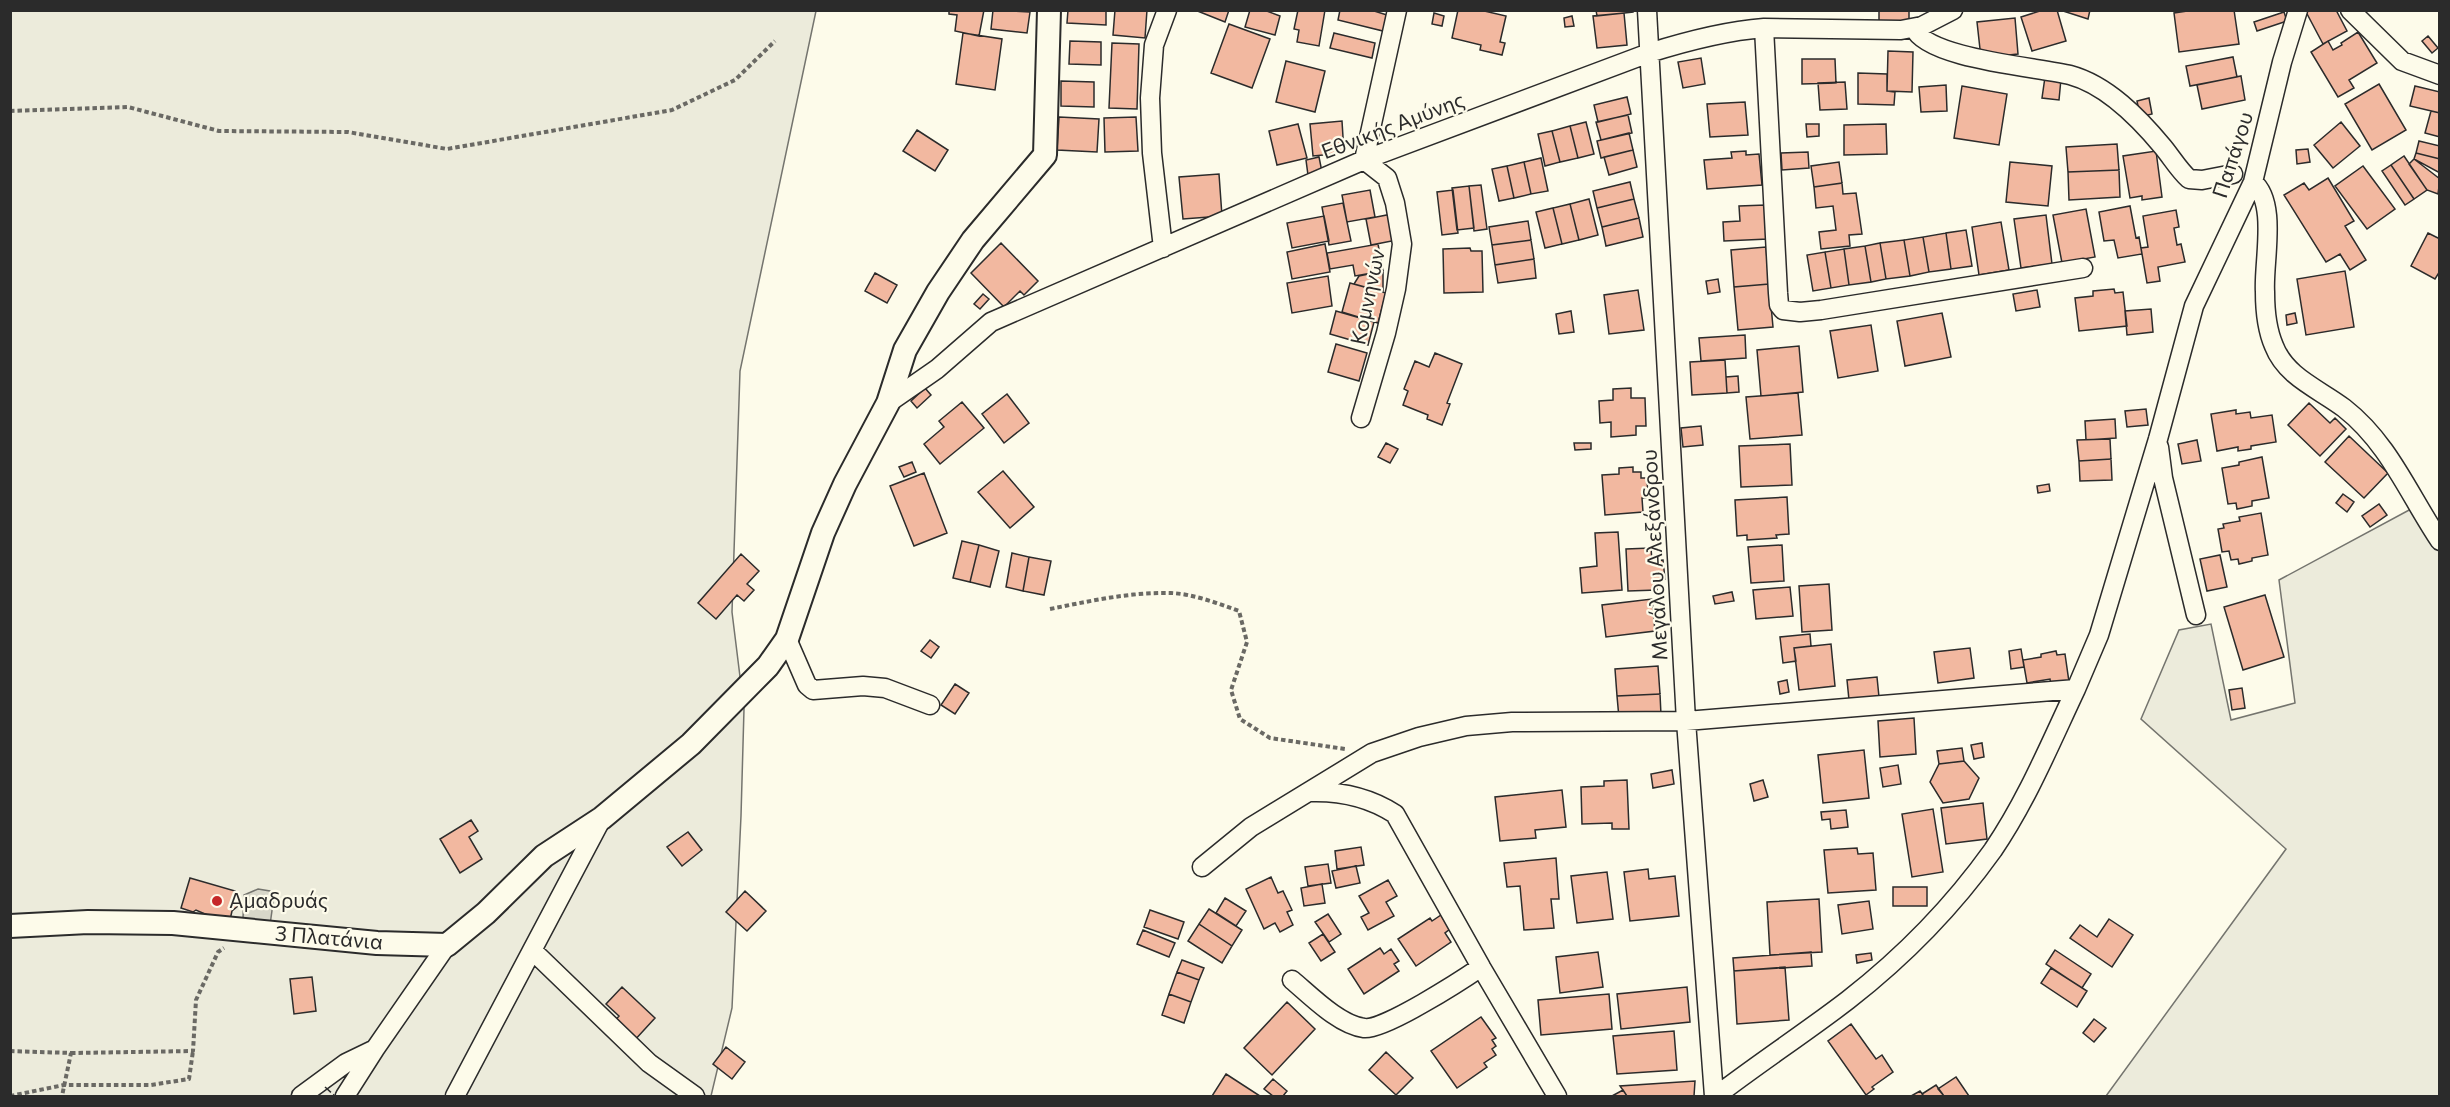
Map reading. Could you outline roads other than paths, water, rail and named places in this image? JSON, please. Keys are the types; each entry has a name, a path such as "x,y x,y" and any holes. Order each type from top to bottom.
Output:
{"street":[{"path":"345,1096 447,945 486,913 544,856 602,818 691,744 768,666 787,639 823,533 845,484 888,403 905,350 938,292 973,240 1045,155 1049,10"},
{"path":"1163,248 1152,153 1150,98 1154,45 1167,10"},
{"path":"1364,160 1397,10"},
{"name":"Μεγάλου Αλεξάνδρου","path":"1647,10 1670,386 1686,721 1715,1096"},
{"name":"Εθνικής Αμύνης","path":"888,403 937,369 991,322 1364,160 1649,52 1740,30 1764,28 1876,31 1914,28 1953,10"},
{"name":"Παπάγου","path":"1715,1096 1849,999 1903,954 1951,902 1992,851 2027,796 2098,635 2158,439 2194,306 2253,182 2282,62 2298,10"},
{"path":"2350,10 2402,61 2439,75"},
{"path":"1764,28 1778,293 1779,305 1783,310 1800,312 1821,310 2083,268"},
{"path":"1914,28 1922,39 1952,51 1989,61 2066,74 2089,82 2106,92 2141,123 2189,179 2202,180 2233,174"},
{"name":"Κομνηνών","path":"1361,418 1386,333 1396,289 1402,244 1395,203 1387,178 1364,160"},
{"path":"2253,182 2259,187 2267,215 2265,291 2273,346 2288,369 2346,409 2375,438 2406,482 2439,541"},
{"path":"2158,439 2163,478 2196,615"},
{"path":"787,639 807,685 813,690 863,686 885,687 930,705"},
{"path":"1202,867 1251,827 1372,753 1419,737 1466,726 1512,722 1686,721 2076,689"},
{"path":"1305,793 1333,791 1377,802 1395,814 1557,1096"},
{"path":"455,1096 602,818"},
{"name":"3 Πλατάνια","path":"10,926 88,922 165,923 377,943 447,945"},
{"path":"533,951 649,1064 695,1096"},
{"path":"1292,980 1333,1015 1364,1029 1397,1019 1481,967"},
{"path":"301,1096 346,1063 375,1049"}],"place":[{"name":"Αμαδρυάς","path":"217,901"}]}
